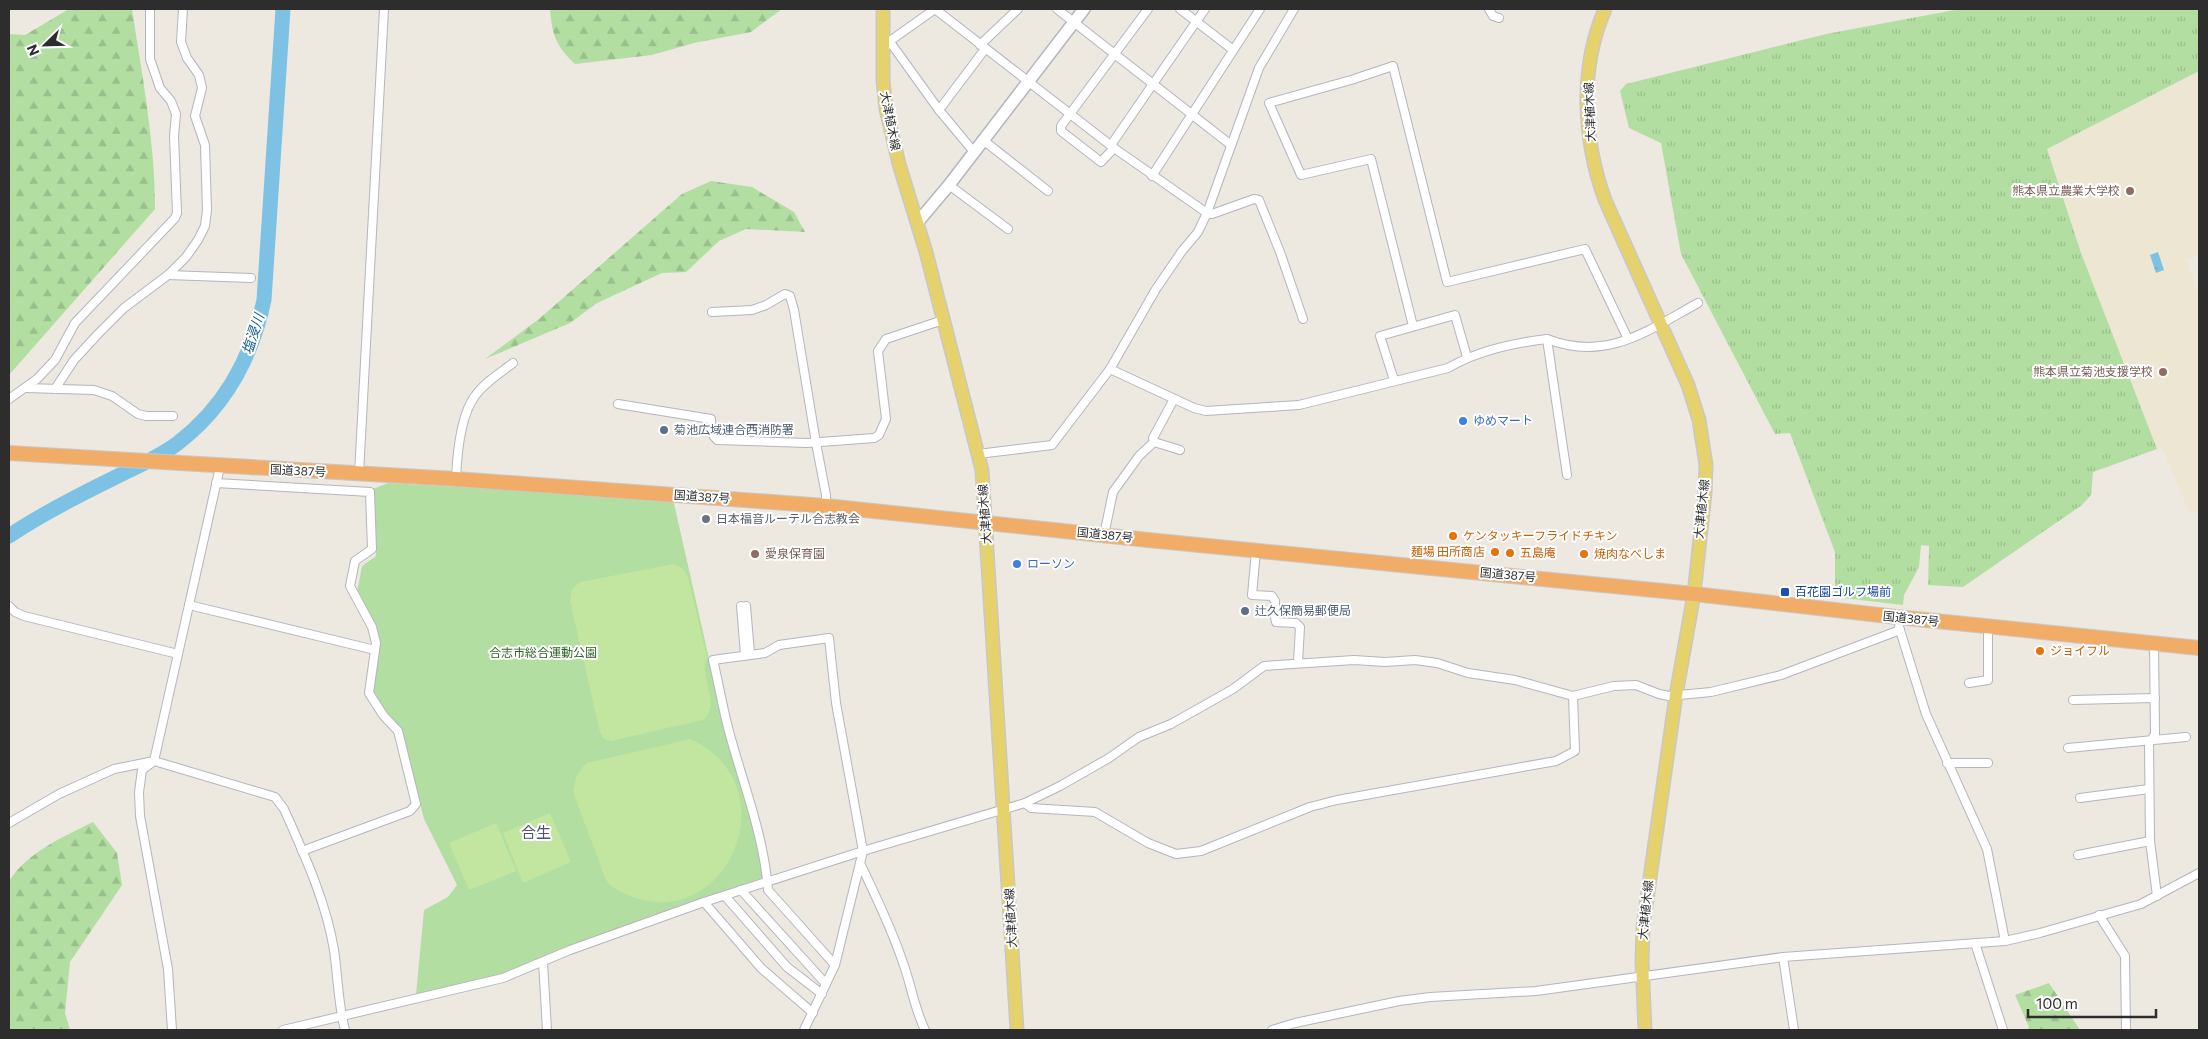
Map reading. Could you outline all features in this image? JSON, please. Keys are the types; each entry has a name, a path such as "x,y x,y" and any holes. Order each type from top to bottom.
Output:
{"highway":[{"name":"国道387号","path":"9,453 220,467 456,479 826,506 1694,594 1898,624 1988,627 2199,648"}],"main road":[{"name":"大津植木線","path":"883,9 886,44 886,109 899,164 917,223 982,470 1017,1030"},
{"name":"大津植木線","path":"1605,9 1592,48 1588,79 1587,116 1592,152 1605,200 1692,395 1699,420 1704,451 1705,493 1694,594 1676,695 1643,927 1642,975 1645,1030"}],"street":[{"path":"9,399 26,388 55,360 75,323 175,218 177,213 174,136 176,114 171,101 160,88 151,67 150,9"},
{"path":"55,389 74,360 98,334 124,308 168,275 186,257 205,226 207,210 205,145 195,116 202,88 199,75 187,58 182,42 183,9"},
{"path":"359,474 384,9"},
{"path":"974,152 886,44 935,9 1152,176 1207,213 1212,214 1254,199 1259,200 1280,252 1303,319"},
{"path":"939,110 983,47 1018,9"},
{"path":"1057,9 1231,145"},
{"path":"917,223 949,185 1084,9"},
{"path":"1148,9 1061,126 1061,131 1101,162 1205,9"},
{"path":"1180,9 1232,49"},
{"path":"1152,176 1232,49 1260,9"},
{"path":"978,454 1052,444 1110,369 1156,289 1182,251 1198,232 1207,213 1259,68 1294,9"},
{"path":"1488,9 1494,16 1499,18"},
{"path":"1413,326 1371,160 1301,175 1269,103 1394,66 1447,282 1585,249 1628,339"},
{"path":"983,140 1048,191"},
{"path":"949,185 1008,229"},
{"path":"168,275 251,278"},
{"path":"712,312 752,310 766,305 785,294 790,296 799,334 826,495 826,506"},
{"path":"1110,369 1194,408 1206,411 1281,407 1320,400 1448,368 1467,357 1529,341 1547,339 1565,346 1605,347 1628,339 1698,303"},
{"path":"1394,380 1380,336 1455,315 1467,357"},
{"path":"618,404 711,419 712,434 717,440 816,443 868,439 879,434 886,419 878,352 880,345 886,339 943,320"},
{"path":"1547,339 1568,475"},
{"path":"456,479 460,445 468,407 475,395 513,363"},
{"path":"26,388 94,390 112,396 138,414 146,416 173,416"},
{"path":"1104,535 1114,492 1139,456 1154,442 1153,438 1174,399"},
{"path":"1154,442 1180,450"},
{"path":"172,1030 168,969 140,816 139,792 142,770 154,762 220,467"},
{"path":"216,483 370,492 372,549 355,561 350,586 372,627 376,643 369,694 383,715 398,731 416,804 410,811 302,851"},
{"path":"1256,551 1252,594 1272,596 1275,601 1276,622 1296,623 1300,627 1298,662"},
{"path":"189,605 375,650"},
{"path":"9,606 24,616 178,654"},
{"path":"744,606 747,654"},
{"path":"283,1030 503,978 570,950 704,902 863,851 1025,803 1076,777 1139,737 1171,724 1233,689 1264,666 1298,662 1354,660 1422,661 1437,663 1468,673 1515,680 1573,696 1614,686 1636,685 1658,694 1676,695 1711,692 1781,675 1898,624 1926,714 1947,763 1976,819 1987,849 2005,941"},
{"path":"1970,683 1988,680 1988,627"},
{"path":"804,1030 836,965 863,851 836,703 829,638 779,645 765,652 713,660 730,734 754,814 768,890 836,965"},
{"path":"2154,644 2155,734 2149,744 2150,841 2157,896"},
{"path":"1025,803 1031,808 1095,812 1148,843 1176,854 1201,851 1310,807 1337,800 1556,761 1575,751 1573,696"},
{"path":"2073,700 2155,698"},
{"path":"2068,748 2186,737"},
{"path":"9,823 59,794 114,769 154,762 275,797 284,809 326,914 334,950 341,1016 345,1030"},
{"path":"1947,763 1988,763"},
{"path":"2080,798 2150,789"},
{"path":"2078,855 2150,841"},
{"path":"860,863 899,950 910,980 912,998 925,1030"},
{"path":"1272,1030 1295,1023 1399,1001 1430,997 1536,991 1783,957 2005,941 2141,904 2199,873"},
{"path":"741,890 826,984"},
{"path":"724,896 787,967 822,994"},
{"path":"704,902 761,968 813,1013"},
{"path":"2099,915 2125,956 2126,1030"},
{"path":"1975,943 2003,1030"},
{"path":"1783,957 1794,1030"},
{"path":"542,962 547,1030"}],"shaded area":[{"path":"2199,71 2199,254 2186,260 2199,297 2199,512 2189,511 2162,447 2157,449 2081,253 2047,149"}],"green space":[{"path":"69,9 132,9 153,159 155,209 9,375 9,34 25,35"},
{"path":"550,9 782,9 751,32 694,43 652,55 575,64 556,40"},
{"path":"1960,9 2199,9 2199,71 2047,149 2081,253 2157,449 2093,472 2091,495 2082,505 1963,587 1928,585 1929,546 1921,545 1919,567 1904,595 1903,605 1835,597 1835,552 1790,433 1775,434 1681,254 1661,143 1629,128 1620,91 1626,84 1826,34"},
{"path":"711,181 752,187 794,212 805,232 746,229 719,241 686,272 662,273 597,303 570,323 485,359 539,319 682,194"},
{"name":"合志市総合運動公園","path":"388,483 673,499 726,734 751,814 765,877 569,946 501,974 416,995 424,910 448,897 457,885 424,819 401,730 371,692 379,644 372,618 357,592 362,566 376,556 373,489"},
{"path":"674,564 683,569 688,577 707,657 705,673 710,698 708,714 703,720 611,741 604,739 600,732 570,601 572,589 580,582"},
{"path":"690,739 720,760 737,787 741,817 735,847 720,873 698,893 669,902 632,897 612,887 606,878 573,792 576,779 587,763"},
{"path":"550,813 571,862 523,883 503,833"},
{"path":"93,822 117,853 122,885 70,962 65,1013 70,1030 9,1030 9,881 26,862 47,846"},
{"path":"496,823 516,871 469,890 449,843"},
{"path":"2049,983 2080,1030 2027,1030 2029,1027 2015,995"}],"water":[{"path":"2158,252 2164,270 2156,273 2150,255"}],"waterway":[{"name":"塩浸川","path":"9,536 90,490 149,461 178,443 195,429 223,397 244,361 259,321 264,300 283,9"}],"place":[{"name":"熊本県立農業大学校","path":"2130,191"},
{"name":"熊本県立菊池支援学校","path":"2163,372"},
{"name":"ゆめマート","path":"1463,421"},
{"name":"菊池広域連合西消防署","path":"664,430"},
{"name":"日本福音ルーテル合志教会","path":"706,519"},
{"name":"ケンタッキーフライドチキン","path":"1453,536"},
{"name":"麺場 田所商店","path":"1495,552"},
{"name":"五島庵","path":"1510,553"},
{"name":"愛泉保育園","path":"755,554"},
{"name":"焼肉なべしま","path":"1584,554"},
{"name":"ローソン","path":"1017,564"},
{"name":"百花園ゴルフ場前","path":"1785,592"},
{"name":"辻久保簡易郵便局","path":"1245,611"},
{"name":"ジョイフル","path":"2040,651"}],"district":[{"name":"合生","path":"536,833"}]}
